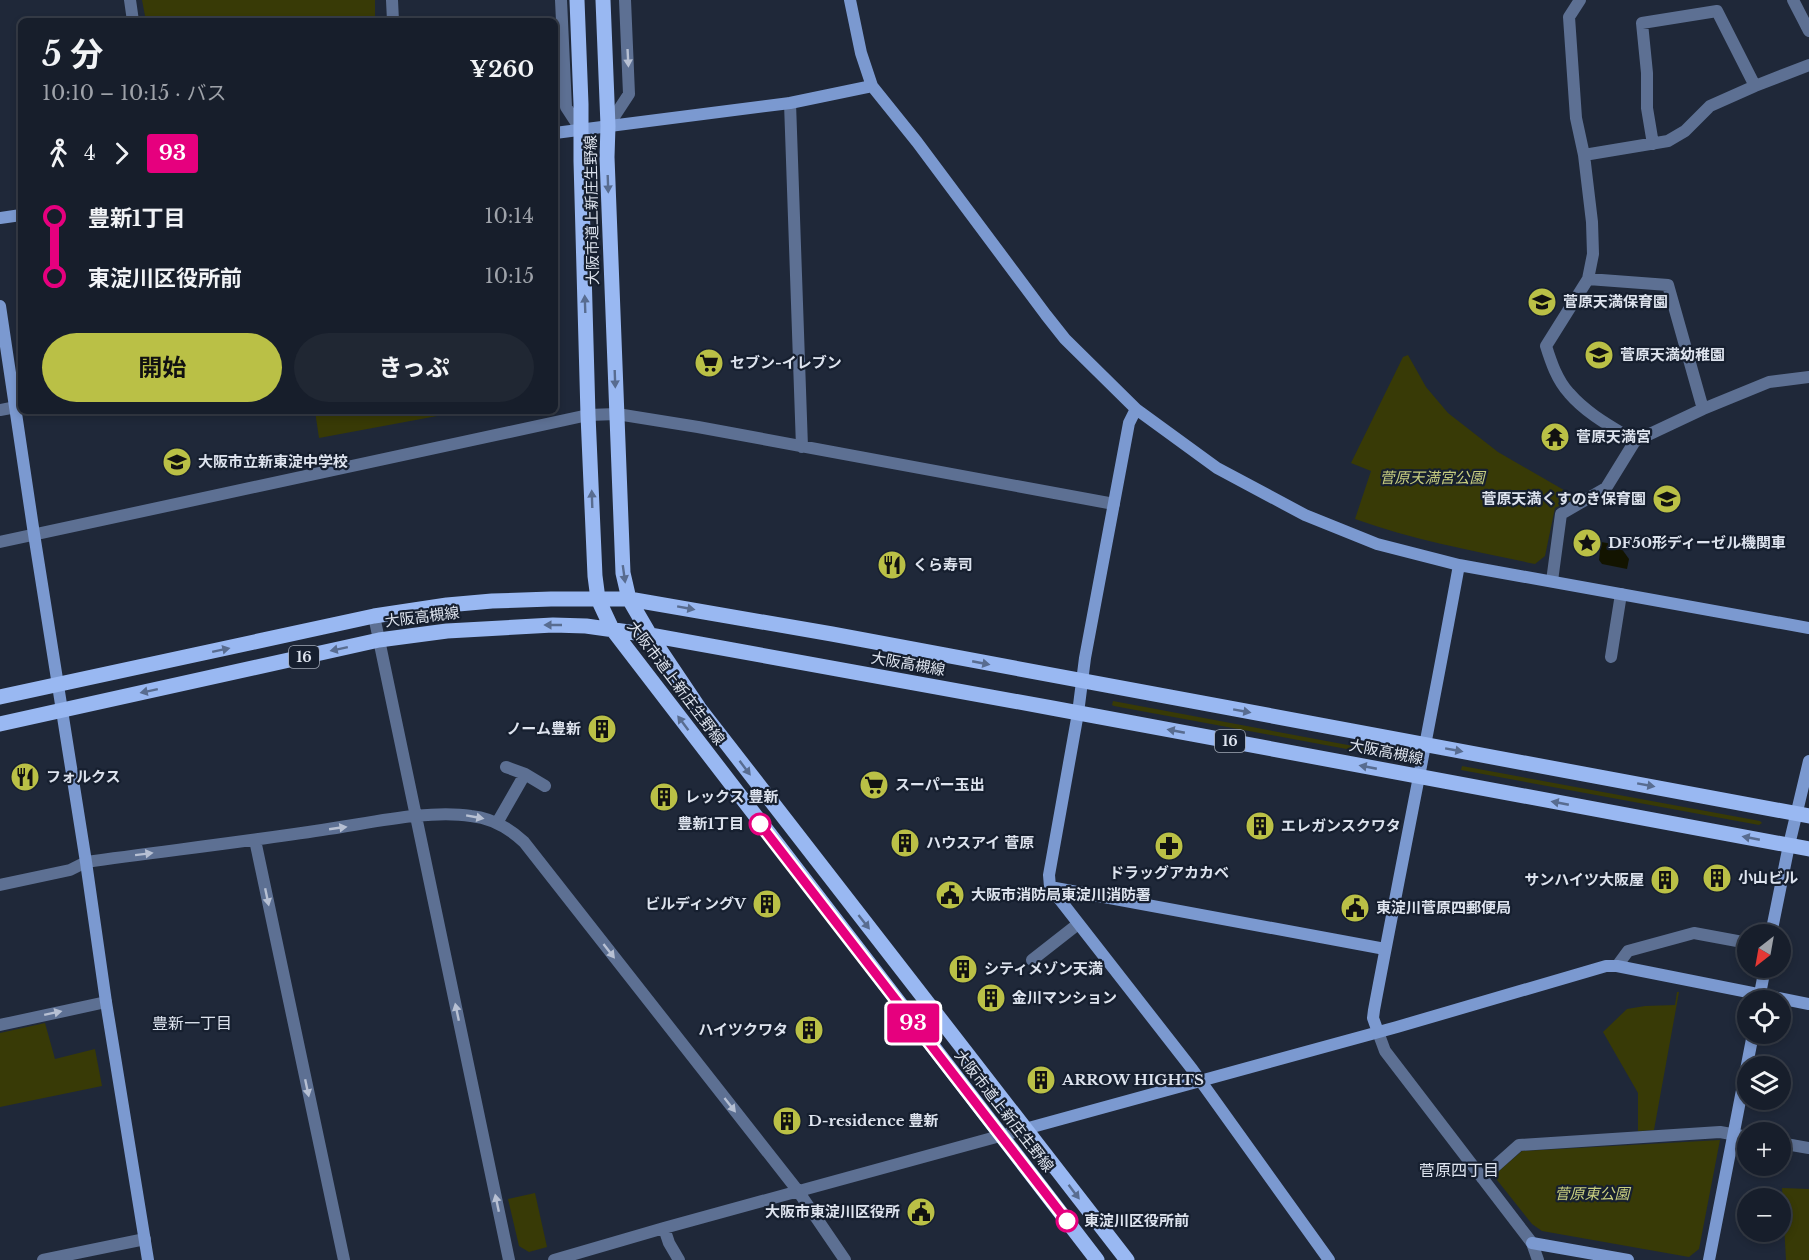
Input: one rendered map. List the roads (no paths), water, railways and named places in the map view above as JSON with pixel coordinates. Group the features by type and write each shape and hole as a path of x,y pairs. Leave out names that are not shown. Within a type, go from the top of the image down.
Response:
{"main road":[{"name":"大阪市道上新庄生野線","path":"577,0 588,415 598,599 612,629 1097,1260"},
{"name":"大阪市道上新庄生野線","path":"603,0 616,414 623,573 629,599 699,708 759,788 1126,1260"},
{"name":"大阪高槻線","path":"0,697 374,616 492,601 551,598 629,599 832,634 1803,815"},
{"name":"大阪高槻線","path":"0,724 379,640 507,626 553,625 612,629 1809,849"}],"street":[{"path":"130,0 133,18"},
{"path":"392,0 393,18"},
{"path":"561,0 566,107 582,130"},
{"path":"608,126 629,94 625,0"},
{"path":"850,0 861,53 872,86 917,142 1046,315 1065,339 1136,409 1217,468 1305,515 1377,544 1459,565 1809,628"},
{"path":"1580,0 1569,17 1576,118 1584,155 1593,231 1593,254 1588,279 1546,346 1556,374 1568,393 1593,415 1635,441"},
{"path":"1793,0 1809,31"},
{"path":"1653,144 1647,108 1647,73 1642,23 1717,11 1755,86"},
{"path":"1584,155 1668,141 1685,131 1710,106 1809,65"},
{"path":"558,133 790,103 872,86"},
{"path":"790,103 802,447"},
{"path":"0,218 18,215"},
{"path":"1588,279 1668,285 1703,410"},
{"path":"0,306 106,1002 148,1260"},
{"path":"1552,581 1562,514 1606,488 1635,441 1769,382 1809,377"},
{"path":"0,410 16,407"},
{"path":"1136,409 1129,423 1081,681 1078,713 1048,875 1050,887 1200,1081 1329,1260"},
{"path":"0,542 588,415 616,414 1114,504"},
{"path":"1459,565 1385,949 1374,1018 1385,1051 1532,1244 1538,1260"},
{"path":"1611,657 1621,594"},
{"path":"374,616 509,1260"},
{"path":"1773,924 1789,845 1803,815 1809,761"},
{"path":"506,767 525,774 545,786"},
{"path":"497,823 525,774"},
{"path":"0,885 70,870 86,862 417,816 472,816 497,823 524,842 798,1191 845,1260"},
{"path":"255,840 344,1260"},
{"path":"1050,887 1385,949"},
{"path":"1032,960 1078,924"},
{"path":"1617,966 1628,951 1694,933 1737,941"},
{"path":"554,1260 1378,1032 1595,968 1617,966 1737,992"},
{"path":"1791,1001 1809,1004"},
{"path":"0,1025 106,1002"},
{"path":"1709,1260 1751,1044"},
{"path":"1482,1178 1519,1145 1720,1132 1737,1135"},
{"path":"1791,1145 1809,1148"},
{"path":"664,1228 669,1243 679,1260"},
{"path":"43,1260 145,1239"},
{"path":"1532,1244 1628,1260"}],"place":[{"name":"菅原天満保育園","path":"1542,302"},
{"name":"菅原天満幼稚園","path":"1599,355"},
{"name":"セブン-イレブン","path":"709,363"},
{"name":"菅原天満宮","path":"1555,437"},
{"name":"大阪市立新東淀中学校","path":"177,462"},
{"name":"菅原天満くすのき保育園","path":"1667,499"},
{"name":"DF50形ディーゼル機関車","path":"1587,543"},
{"name":"くら寿司","path":"892,565"},
{"name":"ノーム豊新","path":"602,729"},
{"name":"フォルクス","path":"25,777"},
{"name":"スーパー玉出","path":"874,785"},
{"name":"レックス 豊新","path":"664,797"},
{"name":"豊新1丁目","path":"760,824"},
{"name":"エレガンスクワタ","path":"1260,826"},
{"name":"ハウスアイ 菅原","path":"905,843"},
{"name":"ドラッグアカカベ","path":"1169,846"},
{"name":"小山ビル","path":"1717,878"},
{"name":"サンハイツ大阪屋","path":"1665,880"},
{"name":"大阪市消防局東淀川消防署","path":"950,895"},
{"name":"ビルディングV","path":"767,904"},
{"name":"東淀川菅原四郵便局","path":"1355,908"},
{"name":"シティメゾン天満","path":"963,969"},
{"name":"金川マンション","path":"991,998"},
{"name":"ハイツクワタ","path":"809,1030"},
{"name":"ARROW HIGHTS","path":"1041,1080"},
{"name":"D-residence 豊新","path":"787,1121"},
{"name":"大阪市東淀川区役所","path":"921,1212"},
{"name":"東淀川区役所前","path":"1067,1221"}],"district":[{"name":"豊新一丁目","path":"192,1023"},
{"name":"菅原四丁目","path":"1459,1170"}],"park label":[{"name":"菅原天満宮公園","path":"1432,478"},
{"name":"菅原東公園","path":"1592,1194"}]}
